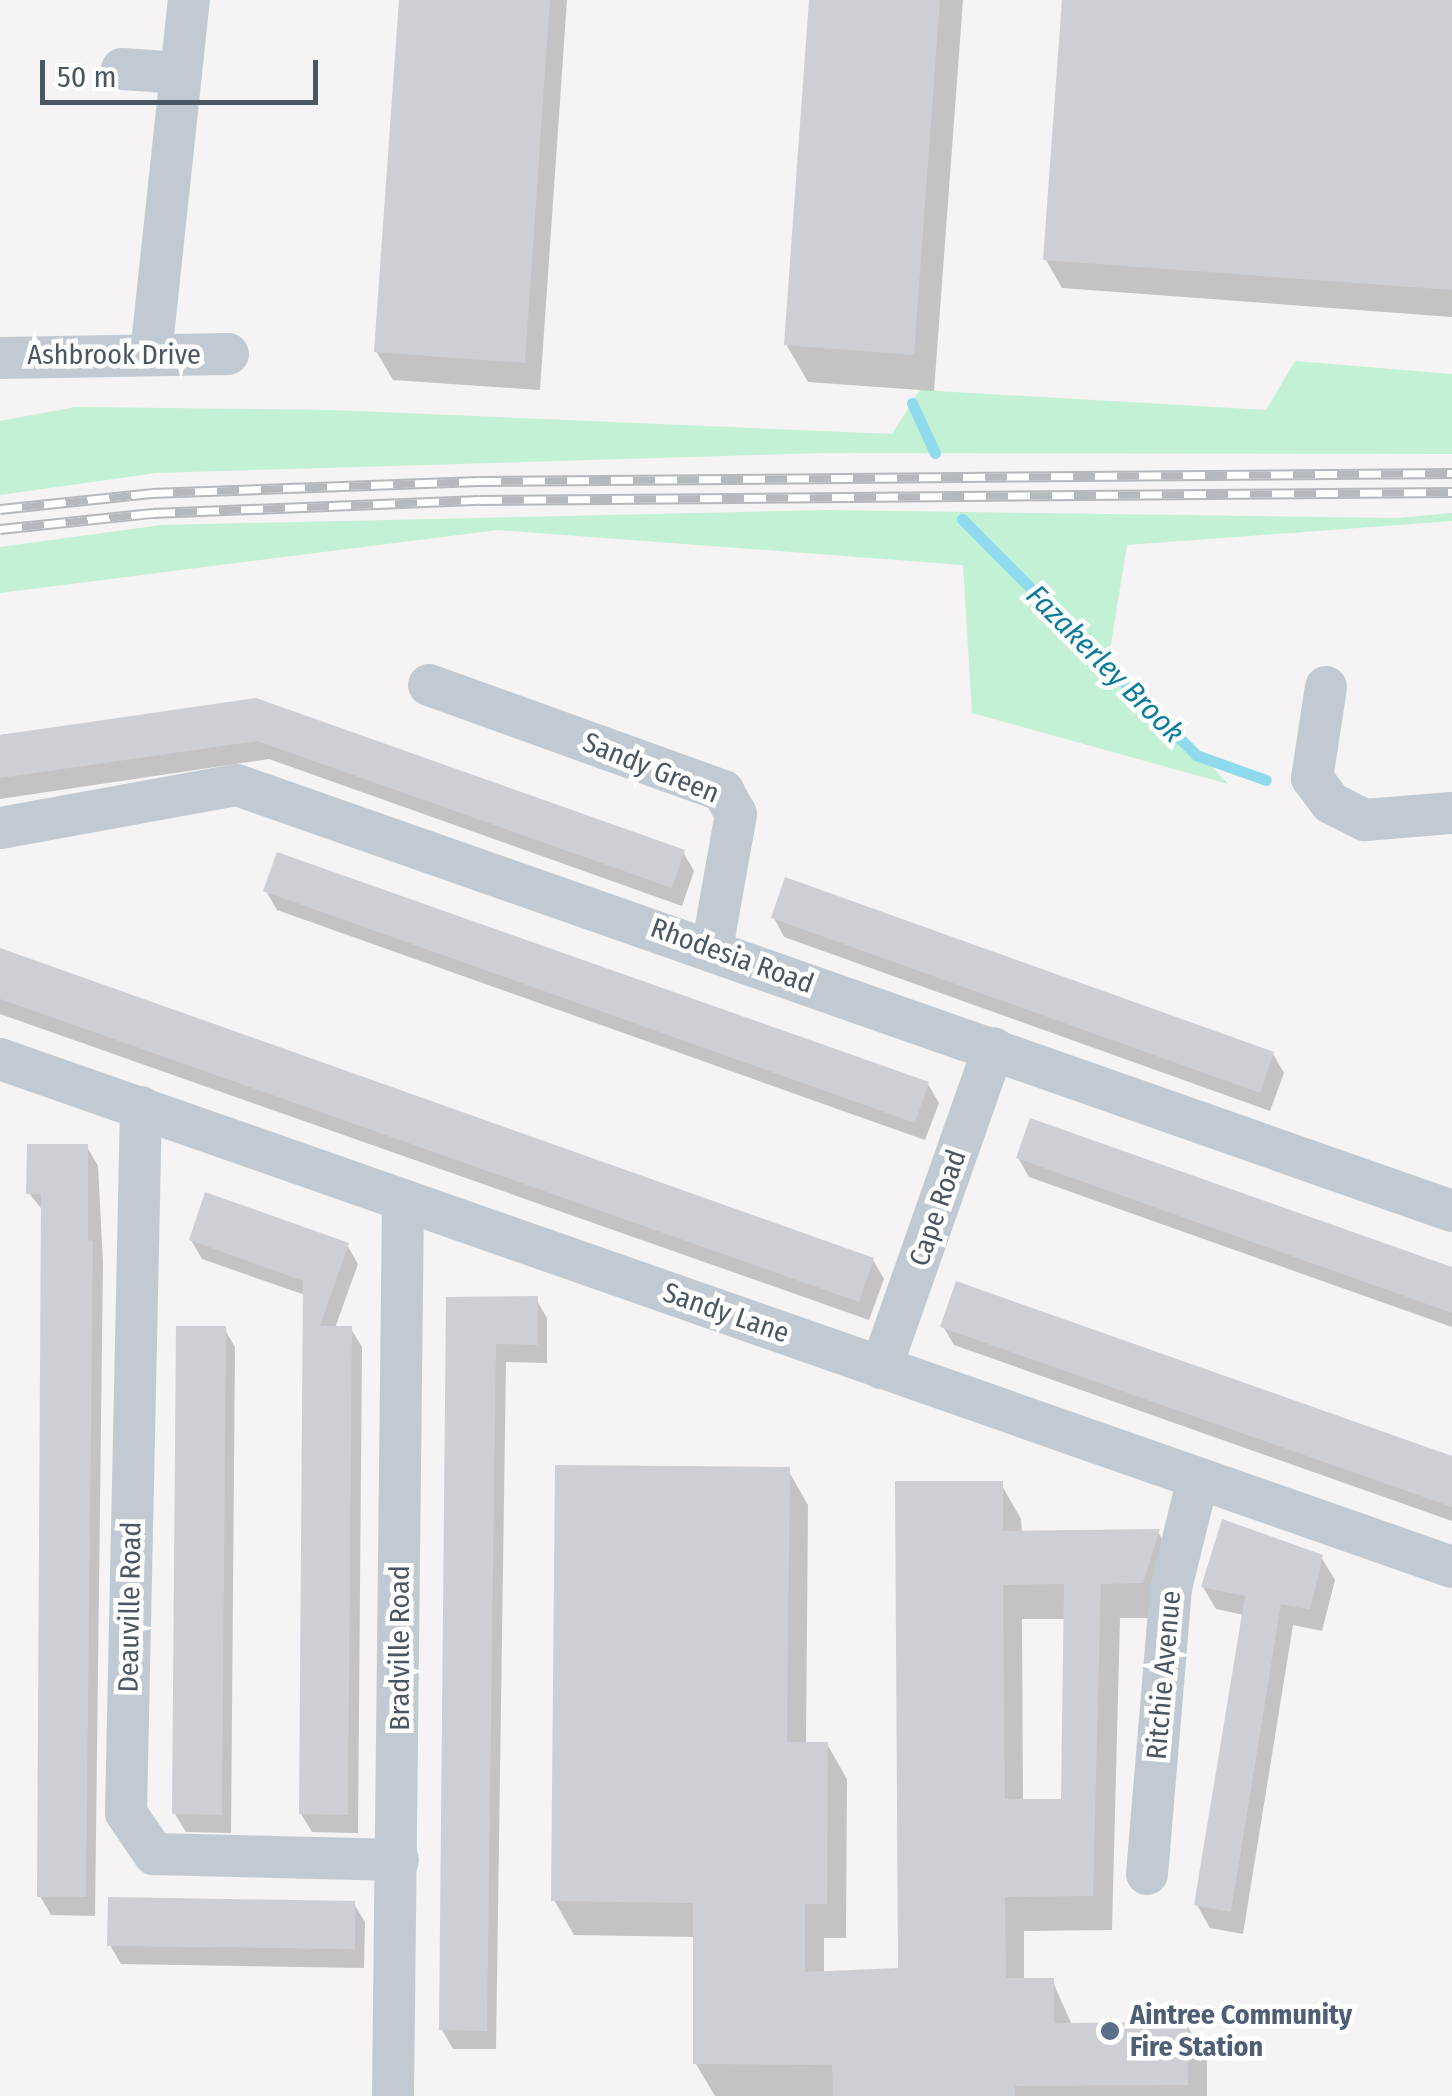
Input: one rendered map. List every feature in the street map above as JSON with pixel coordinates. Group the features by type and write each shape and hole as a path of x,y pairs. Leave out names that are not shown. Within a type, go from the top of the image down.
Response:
{"street":[{"path":"151,354 189,0"},
{"path":"122,68 182,73"},
{"name":"Ashbrook Drive","path":"0,358 228,354"},
{"name":"Sandy Green","path":"429,684 723,791 736,814 712,949"},
{"path":"1326,687 1312,778 1330,803 1366,820 1393,822 1452,812"},
{"name":"Rhodesia Road","path":"0,828 237,785 1452,1211"},
{"name":"Cape Road","path":"881,1368 994,1048"},
{"name":"Sandy Lane","path":"0,1058 1452,1568"},
{"name":"Deauville Road","path":"141,1107 126,1813 154,1854 398,1860"},
{"name":"Bradville Road","path":"393,2096 404,1200"},
{"name":"Ritchie Avenue","path":"1147,1874 1170,1588 1198,1479"}],"green space":[{"path":"1295,361 1452,374 1452,454 823,453 156,473 0,495 0,421 75,407 333,410 892,434 920,390 1266,410"},
{"path":"826,510 1396,518 1452,513 1452,521 1127,545 1109,656 1228,784 972,713 963,565 498,530 0,593 0,547 161,525"}],"building":[{"path":"399,0 550,0 525,363 374,352"},
{"path":"809,0 940,0 914,355 784,345"},
{"path":"1062,0 1452,0 1452,290 1043,260"},
{"path":"256,698 685,850 672,888 257,741 0,778 0,735"},
{"path":"277,852 929,1082 915,1123 263,891"},
{"path":"785,877 1274,1052 1260,1093 771,918"},
{"path":"0,948 874,1258 859,1302 0,999"},
{"path":"1030,1118 1452,1267 1452,1313 1016,1158"},
{"path":"27,1144 88,1144 88,1240 93,1241 86,1897 37,1897 41,1194 26,1194"},
{"path":"205,1192 349,1243 320,1326 352,1326 348,1815 299,1814 303,1281 189,1240"},
{"path":"956,1281 1452,1456 1452,1507 940,1327"},
{"path":"538,1296 538,1345 496,1344 487,2031 439,2030 446,1297"},
{"path":"176,1326 226,1326 222,1815 172,1814"},
{"path":"555,1465 790,1467 787,1742 828,1742 827,1904 805,1904 805,1972 898,1968 895,1481 1003,1481 1003,1531 1160,1529 1143,1583 1101,1584 1093,1896 1005,1897 1006,1978 1054,1978 1054,2023 1188,2022 1188,2085 1015,2086 1015,2096 833,2096 832,2065 693,2064 693,1903 551,1901","holes":["1064,1584 1061,1799 1005,1799 1003,1585"]},
{"path":"1222,1519 1323,1555 1310,1610 1281,1604 1231,1912 1194,1905 1245,1596 1201,1587"},
{"path":"108,1897 355,1901 355,1949 107,1946"}],"waterway":[{"name":"Fazakerley Brook","path":"912,403 935,453"},
{"name":"Fazakerley Brook","path":"962,519 1196,755 1266,780"}],"railway":[{"path":"0,509 151,493 479,481 1452,473"},
{"path":"0,529 153,513 480,500 1452,492"}],"place":[{"name":"Aintree Community Fire Station","path":"1110,2031"}]}
